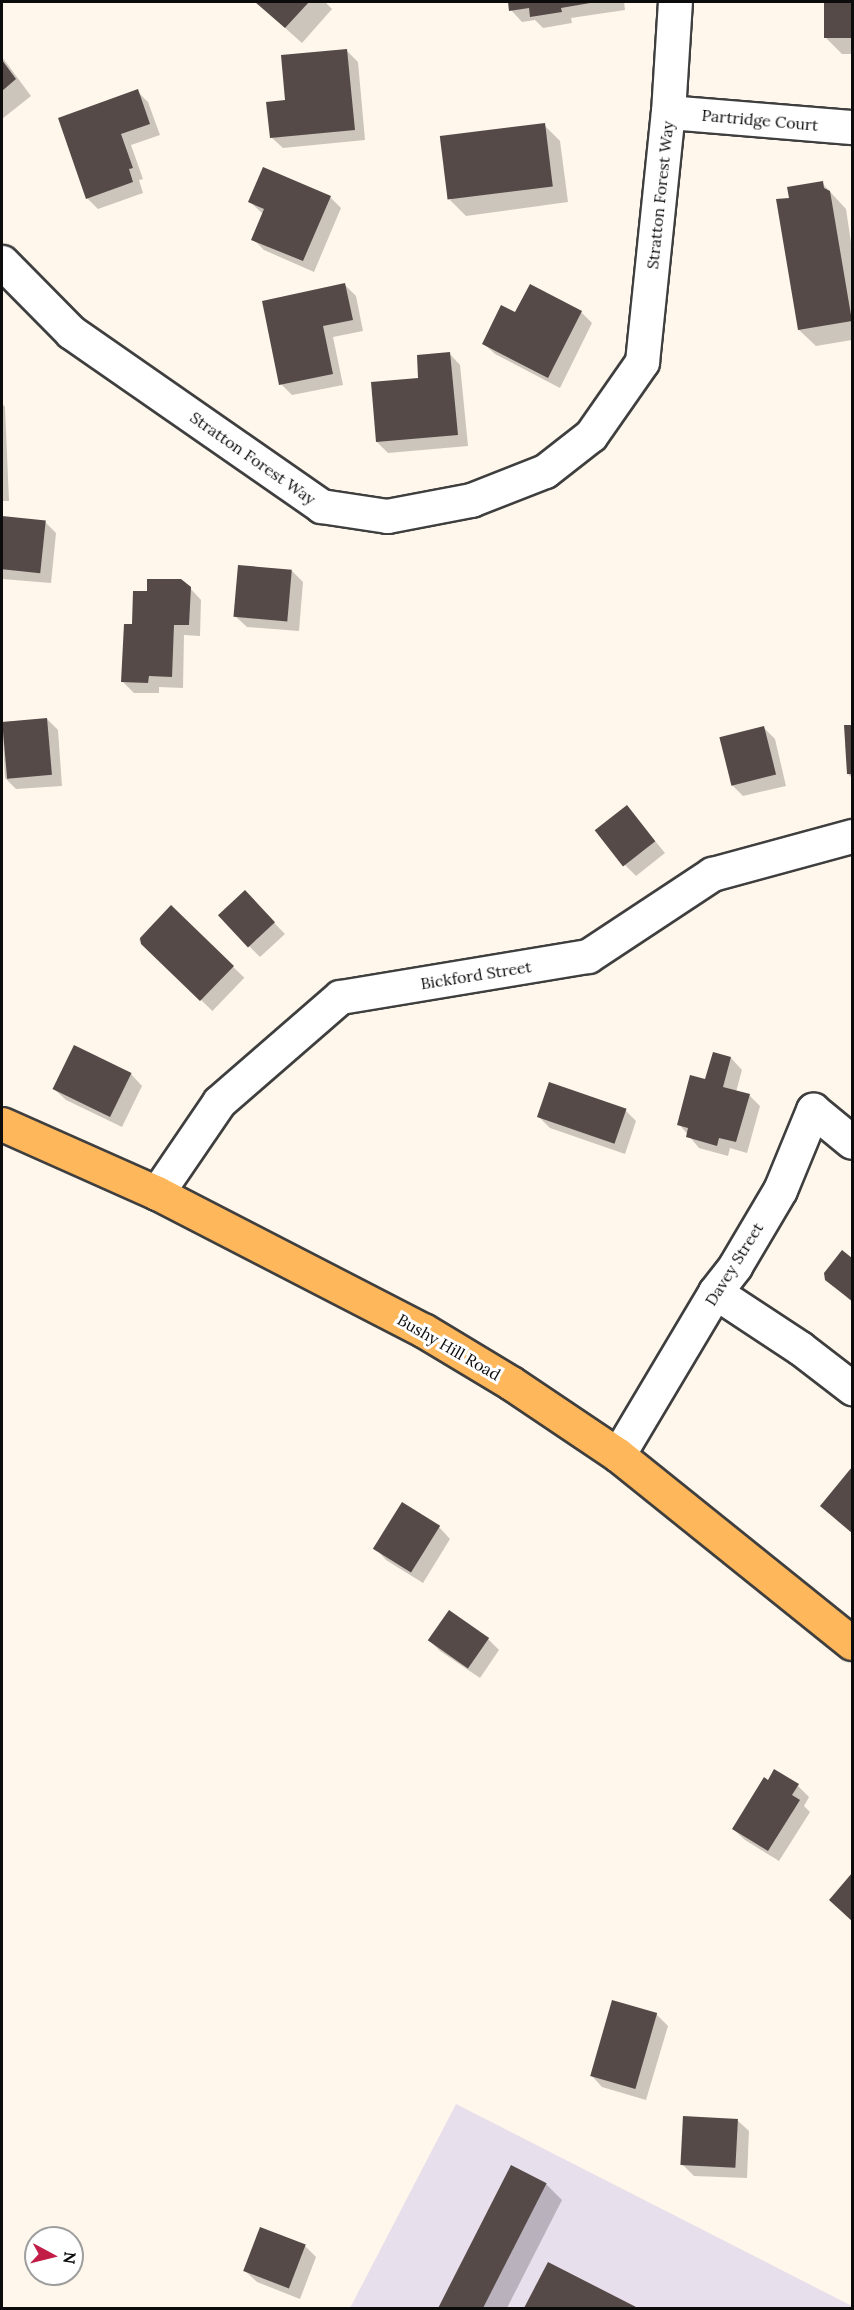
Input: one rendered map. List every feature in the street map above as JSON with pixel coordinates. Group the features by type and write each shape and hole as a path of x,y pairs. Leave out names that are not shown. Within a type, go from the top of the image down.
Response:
{"main road":[{"name":"Bushy Hill Road","path":"2,1124 157,1193 423,1330 511,1383 618,1455 852,1643"}],"street":[{"name":"Stratton Forest Way","path":"2,261 71,332 321,506 387,516 471,500 545,471 591,435 642,362 668,112 675,2"},
{"name":"Partridge Court","path":"668,112 852,128"},
{"name":"Bickford Street","path":"157,1193 219,1102 340,997 588,956 712,874 852,836"},
{"name":"Davey Street","path":"618,1455 715,1292 735,1266 780,1190 813,1110 852,1142"},
{"path":"715,1292 852,1388"}],"shaded area":[{"path":"456,2104 852,2306 852,2308 350,2308"}],"building":[{"path":"255,2 309,2 285,28"},
{"path":"508,2 590,3 561,8 562,12 530,17 529,8 509,11"},
{"path":"824,2 852,2 852,38 824,38"},
{"path":"347,49 355,130 270,138 266,102 285,100 281,55"},
{"path":"2,60 16,79 2,91"},
{"path":"138,89 150,124 121,134 133,168 129,169 133,182 86,199 58,118"},
{"path":"545,123 553,187 448,199 440,136"},
{"path":"263,167 331,196 303,261 251,240 264,209 248,202"},
{"path":"823,181 824,188 830,191 852,321 798,330 776,199 789,198 787,187"},
{"path":"345,283 353,320 323,326 333,374 279,385 262,301"},
{"path":"530,284 582,311 548,378 482,344 501,305 515,312"},
{"path":"450,352 458,435 376,442 371,382 418,378 417,355"},
{"path":"2,516 46,521 40,573 2,569"},
{"path":"238,565 292,570 287,622 233,617"},
{"path":"147,579 181,579 191,587 189,625 174,625 172,677 149,676 148,683 121,682 124,624 132,624 133,591 147,591"},
{"path":"47,718 52,775 7,779 2,722"},
{"path":"844,725 852,725 852,774 847,774"},
{"path":"764,726 776,775 731,786 719,737"},
{"path":"627,805 655,841 623,866 595,830"},
{"path":"245,890 275,922 248,947 218,915"},
{"path":"171,905 234,966 200,1001 141,944 140,938"},
{"path":"74,1045 132,1073 110,1117 53,1089"},
{"path":"713,1052 731,1057 723,1087 750,1094 736,1142 719,1138 717,1146 686,1137 688,1128 677,1125 690,1075 705,1079"},
{"path":"549,1082 627,1109 614,1144 537,1117"},
{"path":"842,1250 852,1258 852,1301 825,1280 824,1273"},
{"path":"852,1467 852,1533 820,1506"},
{"path":"402,1502 440,1526 411,1572 373,1549"},
{"path":"449,1610 489,1638 468,1668 428,1640"},
{"path":"774,1769 799,1784 792,1795 800,1800 768,1851 732,1829 764,1777 768,1780"},
{"path":"852,1873 852,1921 829,1900"},
{"path":"612,2000 657,2013 635,2089 590,2076"},
{"path":"683,2116 738,2119 735,2168 680,2165"},
{"path":"511,2165 547,2183 483,2308 438,2308"},
{"path":"260,2227 306,2245 289,2288 243,2271"},
{"path":"548,2262 638,2308 524,2308"}]}
